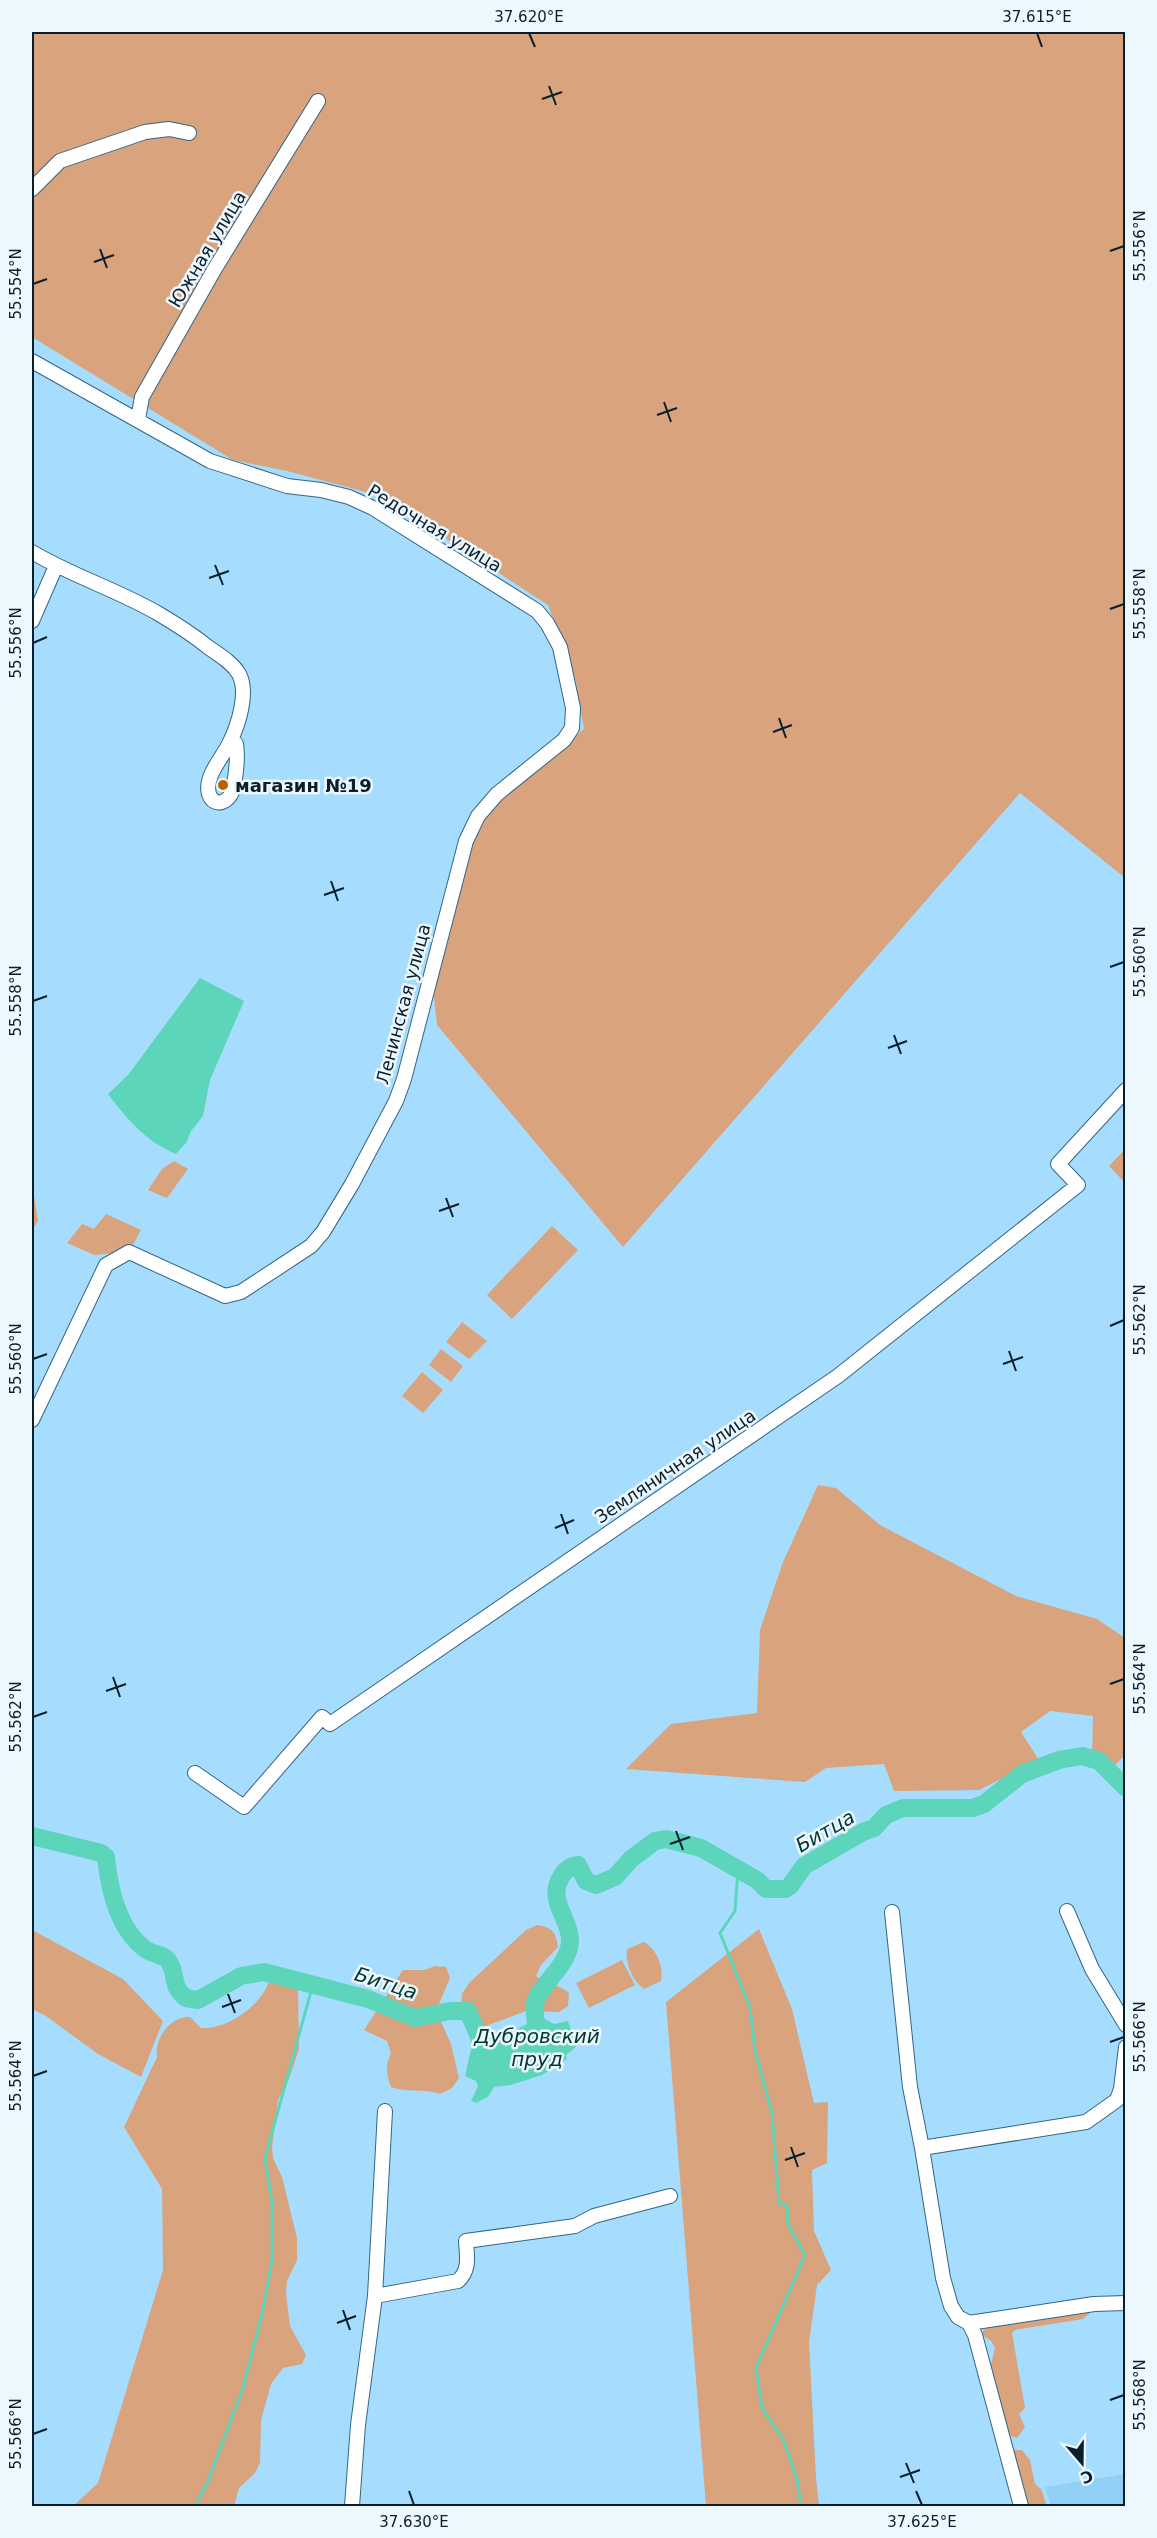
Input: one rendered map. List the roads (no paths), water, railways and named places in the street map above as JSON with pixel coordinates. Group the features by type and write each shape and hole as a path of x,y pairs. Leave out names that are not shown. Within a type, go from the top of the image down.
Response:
{"street":[{"name":"Южная улица","path":"138,419 142,397 214,270 318,101"},
{"path":"32,189 60,161 145,132 169,129 189,133"},
{"name":"Редочная улица","path":"32,361 210,461 287,486 321,490 349,497 374,508 537,611 547,623 560,647 573,708 572,728 564,740 546,756"},
{"path":"32,552 56,566 158,613 228,662 238,673 244,686 240,710 230,742"},
{"path":"32,621 56,566"},
{"name":"Ленинская улица","path":"32,1420 106,1265 129,1252 225,1296 241,1292 311,1246 323,1232 352,1184 396,1101 404,1079 466,841 478,816 497,794 546,756"},
{"name":"Земляничная улица","path":"195,1773 244,1807 322,1717 330,1724 838,1376 1078,1185 1058,1164 1125,1090"},
{"path":"1067,1911 1092,1969 1125,2025"},
{"path":"892,1912 910,2087 943,2278 951,2306 958,2317 969,2323 975,2335 1021,2506"},
{"path":"922,2148 1086,2122 1117,2100 1121,2089 1125,2047"},
{"path":"352,2506 358,2426 375,2296 385,2111"},
{"path":"375,2296 458,2281 465,2274 467,2267 466,2241 575,2226 594,2216 670,2196"},
{"path":"969,2323 1094,2304 1125,2303"}],"water":[{"path":"200,978 244,1001 210,1080 203,1116 176,1154 146,1136 130,1121 108,1094 128,1075"},
{"name":"Дубровский пруд","path":"541,2017 554,2024 568,2021 576,2047 566,2055 567,2059 542,2075 511,2085 494,2087 488,2097 476,2103 471,2101 478,2086 476,2081 465,2076 471,2049 488,2035 513,2031"}],"waterway":[{"name":"Битца","path":"530,2039 537,2035 535,2003 566,1957 569,1948 569,1931 556,1893 561,1877 573,1866 578,1865 586,1881 596,1885 615,1877 631,1859 655,1841 666,1839 701,1848 757,1880 766,1889 785,1889 790,1886 804,1866 874,1828 886,1815 903,1808 973,1808 984,1804 1022,1774 1059,1760 1082,1756 1099,1761 1126,1788"},
{"name":"Битца","path":"32,1836 101,1853 106,1857 116,1907 128,1931 145,1949 167,1959 172,1967 176,1985 186,1998 198,2000 241,1976 264,1972 368,1999 415,2018 450,2011 468,2011 488,2058 493,2058"},
{"path":"738,1869 735,1911 720,1933 750,2007 755,2051 772,2113 779,2203 787,2206 788,2224 805,2255 756,2368 762,2408 784,2441 797,2479 801,2506"},
{"path":"195,2506 208,2481 242,2391 262,2314 272,2261 272,2202 265,2158 313,1984"}],"place":[{"name":"магазин №19","path":"223,785"}]}
